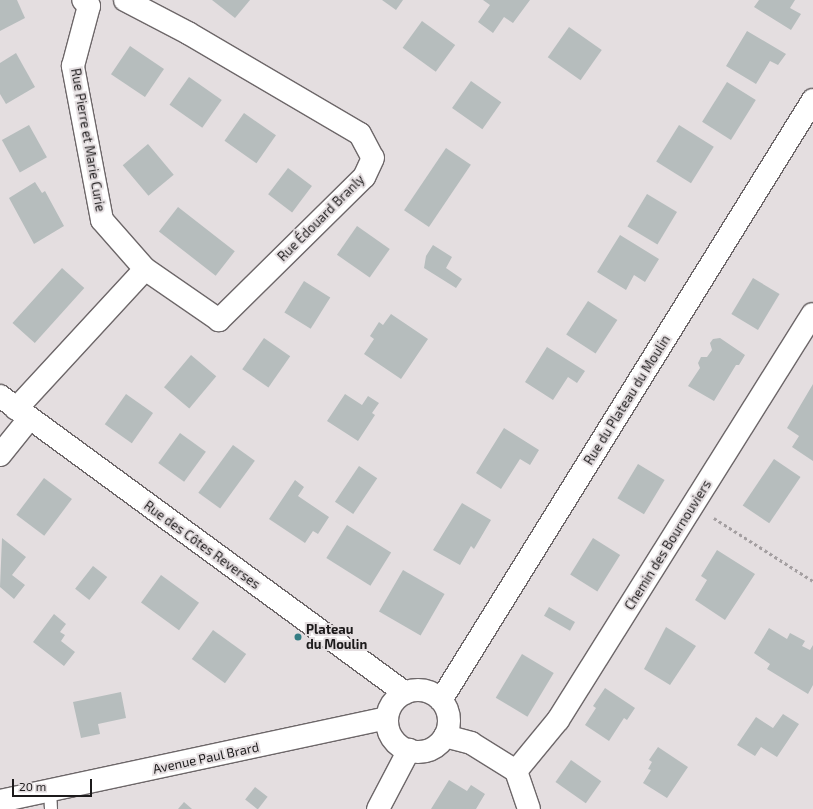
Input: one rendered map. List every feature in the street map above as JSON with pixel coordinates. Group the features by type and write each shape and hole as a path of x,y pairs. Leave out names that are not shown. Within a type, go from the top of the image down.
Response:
{"street":[{"path":"86,3 120,0"},
{"name":"Rue Édouard Branly","path":"125,0 188,33 360,134 373,158 364,177 218,320 145,269"},
{"name":"Rue Pierre et Marie Curie","path":"86,3 73,66 102,220 145,269"},
{"name":"Rue du Plateau du Moulin","path":"442,700 813,100"},
{"path":"0,455 15,408 145,269"},
{"name":"Chemin des Bournouviers","path":"516,771 558,720 813,314"},
{"name":"Rue des Côtes Reverses","path":"15,408 404,693"},
{"path":"424,690 442,700 449,717 445,736 430,749 409,750 393,738 387,718 396,700 404,693 424,690"},
{"name":"Avenue Paul Brard","path":"0,801 50,800 387,718"},
{"path":"445,736 471,743 516,771 529,809"},
{"path":"378,809 409,750"}],"path":[{"path":"693,504 813,581"}],"building":[{"path":"0,0 17,0 25,18 0,31"},
{"path":"212,0 250,0 235,18"},
{"path":"382,0 403,0 396,10"},
{"path":"483,0 530,0 513,23 504,17 493,33 478,22 490,5"},
{"path":"759,0 795,0 790,8 801,14 791,30 754,7"},
{"path":"422,21 455,45 436,72 403,48"},
{"path":"569,27 602,50 581,80 548,57"},
{"path":"747,31 786,54 778,65 770,61 756,84 726,66"},
{"path":"130,46 164,69 145,97 111,74"},
{"path":"16,53 35,87 6,104 0,94 0,63"},
{"path":"189,77 222,100 202,128 169,105"},
{"path":"471,81 501,102 482,129 452,108"},
{"path":"727,82 756,100 731,140 702,122"},
{"path":"244,113 276,135 256,163 224,141"},
{"path":"29,125 47,157 20,172 2,140"},
{"path":"679,125 714,147 691,183 656,161"},
{"path":"148,144 174,175 148,196 123,165"},
{"path":"446,148 471,165 429,227 404,210"},
{"path":"288,168 312,186 292,212 268,194"},
{"path":"35,182 42,193 45,191 64,226 34,244 9,198"},
{"path":"647,194 677,212 657,245 627,227"},
{"path":"178,207 235,251 216,276 159,231"},
{"path":"357,226 390,249 370,278 337,255"},
{"path":"620,235 659,259 645,282 634,275 626,290 597,272"},
{"path":"433,245 452,257 446,268 462,279 456,288 424,268 426,256"},
{"path":"62,268 84,288 35,343 12,323"},
{"path":"753,278 780,294 758,330 731,314"},
{"path":"304,281 330,297 311,329 284,312"},
{"path":"588,301 617,320 596,354 566,335"},
{"path":"391,314 428,339 401,379 364,354 374,339 370,336 379,322 383,325"},
{"path":"264,338 290,356 268,387 242,369"},
{"path":"720,338 745,355 739,365 736,365 714,401 688,386 700,368 698,363 701,357 707,357 712,350 710,343 713,339"},
{"path":"547,347 585,371 577,383 568,377 553,400 525,382"},
{"path":"191,355 216,376 189,408 164,387"},
{"path":"813,384 813,461 792,447 799,436 787,428"},
{"path":"126,394 153,413 132,443 105,424"},
{"path":"345,394 362,405 368,396 379,403 372,413 375,415 358,441 327,421"},
{"path":"504,428 539,450 530,465 520,459 501,489 476,473"},
{"path":"180,433 206,452 184,482 158,463"},
{"path":"233,445 255,461 220,509 198,493"},
{"path":"774,459 801,477 769,523 743,505"},
{"path":"638,464 665,480 644,514 617,498"},
{"path":"359,466 377,478 353,514 335,502"},
{"path":"44,478 72,499 44,536 16,515"},
{"path":"295,480 304,487 298,496 329,517 318,534 313,531 305,543 269,519"},
{"path":"462,503 491,520 474,549 471,546 460,565 433,550"},
{"path":"347,525 391,553 370,586 326,558"},
{"path":"2,538 26,557 12,575 25,585 14,599 0,587"},
{"path":"593,538 620,555 597,591 570,574"},
{"path":"717,550 755,574 725,620 695,600 707,580 701,576"},
{"path":"93,566 107,577 89,600 75,589"},
{"path":"403,570 445,594 421,636 379,612"},
{"path":"161,575 199,603 179,630 141,603"},
{"path":"549,607 575,622 570,631 544,616"},
{"path":"54,614 66,624 60,632 65,635 61,641 75,652 64,666 33,642"},
{"path":"666,627 696,646 670,685 644,669"},
{"path":"769,628 787,639 790,633 805,641 802,646 810,650 813,645 813,685 808,694 767,669 770,664 754,653"},
{"path":"213,630 246,654 225,683 192,659"},
{"path":"522,654 554,673 527,717 496,698"},
{"path":"605,688 635,708 627,720 624,718 609,741 585,725 596,708 593,706"},
{"path":"121,692 126,718 98,724 100,734 81,738 73,702"},
{"path":"783,714 799,724 777,757 761,747 755,756 737,745 756,717 773,728"},
{"path":"658,747 688,767 667,798 643,783 651,770 648,769 652,762 649,760"},
{"path":"571,760 601,781 586,803 556,782"},
{"path":"449,780 467,791 471,785 485,794 476,809 431,809"},
{"path":"255,787 268,797 258,809 245,800"},
{"path":"184,802 192,809 178,809"}],"place":[{"name":"Plateau du Moulin","path":"298,637"}]}
